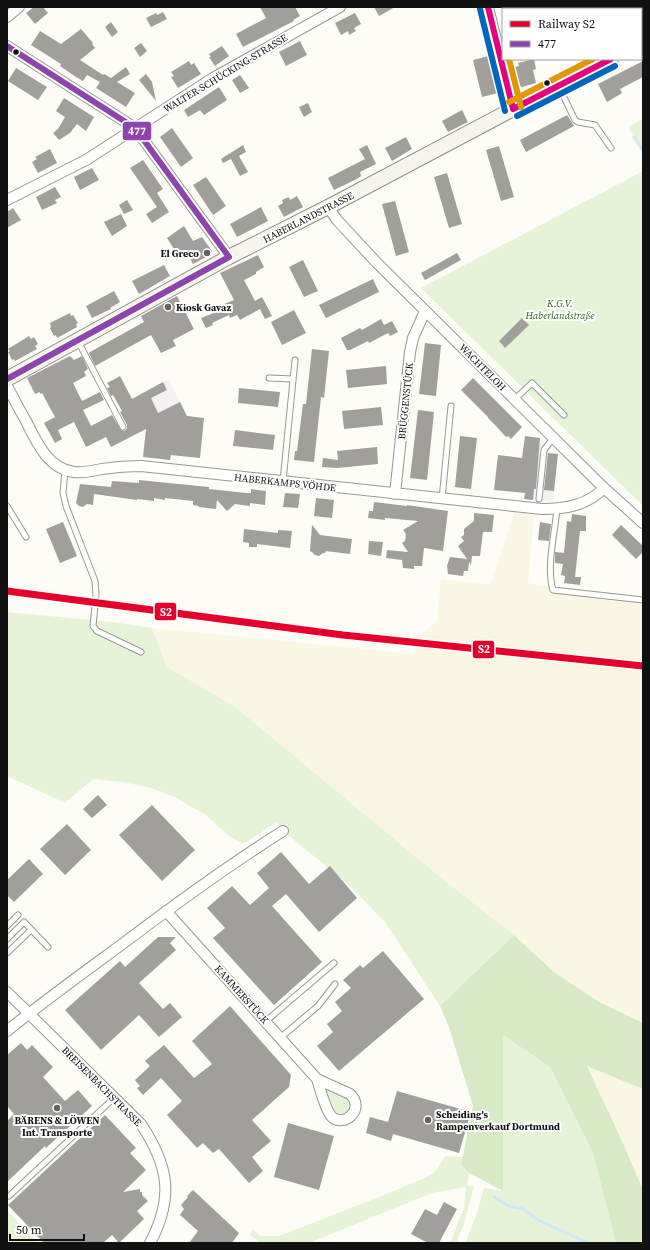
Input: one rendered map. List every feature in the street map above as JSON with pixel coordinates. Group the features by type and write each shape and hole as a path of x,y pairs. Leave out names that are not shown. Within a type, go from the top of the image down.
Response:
{"street":[{"path":"7,17 20,7"},
{"name":"WALTER-SCHÜCKING-STRASSE","path":"7,200 86,160 213,78 340,7"},
{"path":"488,7 513,109"},
{"path":"7,46 135,128 230,257"},
{"name":"HABERLANDSTRASSE","path":"7,378 230,257 609,60"},
{"name":"WACHTELOH","path":"328,207 337,220 377,263 515,398 604,488 643,523"},
{"name":"BRÜGGENSTÜCK","path":"395,494 410,352 425,311"},
{"path":"7,386 37,443 53,463 65,470"},
{"name":"HABERKAMPS VÖHDE","path":"65,470 83,472 128,466 142,466 526,508 557,509 573,506 591,499 604,488"},
{"path":"7,1031 166,910 283,831"},
{"name":"KAMMERSTÜCK","path":"166,910 317,1079"},
{"name":"BREISENBACHSTRASSE","path":"7,992 141,1124 153,1144 162,1164 166,1190 157,1230 150,1243"}],"lane":[{"path":"558,86 575,120 578,122 595,125 611,148"},
{"path":"77,340 123,427"},
{"path":"283,481 294,360"},
{"path":"269,378 293,380"},
{"path":"515,398 532,383 564,415"},
{"path":"442,499 451,406"},
{"path":"539,499 544,450 554,437"},
{"path":"65,470 63,492 66,506 95,581 96,595 93,626 97,630 140,652"},
{"path":"7,506 26,537"},
{"path":"557,509 550,569 550,582 552,590 643,600"},
{"path":"7,926 18,915"},
{"path":"7,939 24,922 48,948"},
{"path":"7,953 32,930"},
{"path":"266,1021 334,963"},
{"path":"280,1038 318,1006 335,984"},
{"path":"9,1196 114,1098"}],"shaded area":[{"path":"168,379 184,410 155,425 140,394"},
{"path":"532,437 540,438 550,453 558,454 553,502 524,499"},
{"path":"514,513 534,515 528,583 643,601 643,1023 601,1003 555,973 514,935 440,877 234,706 167,667 152,628 415,654 417,638 437,621 441,579 490,585"},
{"path":"587,1065 643,1089 643,1190 622,1141"}],"green space":[{"path":"643,119 643,151 628,127"},
{"name":"K.G.V. Haberlandstraße","path":"643,171 643,506 421,288"},
{"path":"7,612 112,622 152,628 167,667 234,706 440,877 514,935 440,1006 385,922 347,883 283,831 277,822 243,844 229,836 206,815 174,797 151,788 123,782 93,779 65,803 7,776"},
{"path":"514,935 555,973 601,1003 643,1023 643,1089 587,1066 643,1190 643,1243 616,1243 593,1153 550,1067 503,1035 503,1191 469,1173 461,1165 473,1106 449,1027 440,1006"},
{"path":"503,1035 550,1067 593,1153 616,1243 465,1243 476,1216 484,1188 503,1191"},
{"path":"325,1088 347,1099 350,1105 347,1112 339,1114 333,1110"},
{"path":"445,1156 463,1157 461,1165 469,1173 467,1186 474,1186 464,1224 456,1243 450,1243 464,1208 466,1187 432,1193 309,1243 260,1243 250,1235 253,1230 261,1236 279,1236 387,1194 431,1175 438,1168"},
{"path":"7,1210 38,1243 7,1243"}],"building":[{"path":"34,7 43,7 48,13 35,24 26,13"},
{"path":"260,7 295,7 300,16 293,20 294,21 243,47 236,34 266,18"},
{"path":"374,7 395,7 379,16"},
{"path":"163,12 167,19 151,27 146,18 156,13 157,15"},
{"path":"355,13 361,24 354,28 356,31 349,35 348,31 341,35 335,23"},
{"path":"111,22 118,32 112,37 105,27"},
{"path":"81,29 93,43 92,44 95,48 80,60 103,75 104,74 111,78 126,67 130,74 117,82 135,93 126,107 96,88 100,82 87,75 83,81 60,66 61,64 31,45 40,31 61,44"},
{"path":"300,41 307,55 286,66 279,52"},
{"path":"141,43 147,51 140,57 134,48"},
{"path":"222,46 229,56 215,66 209,57 211,57 209,54"},
{"path":"488,56 498,93 482,97 473,60"},
{"path":"534,60 536,69 533,70 536,83 522,87 519,86 515,67 519,66 518,63"},
{"path":"189,61 191,65 194,63 201,74 178,88 171,77 174,76 171,72"},
{"path":"643,61 643,77 620,89 622,93 607,102 598,84"},
{"path":"16,68 47,87 38,100 8,81"},
{"path":"146,74 152,82 156,101 139,80"},
{"path":"240,75 249,88 240,93 232,80"},
{"path":"219,87 227,100 204,115 200,110 188,117 184,110"},
{"path":"64,98 94,117 86,131 77,124 70,133 59,140 53,133 58,129 65,117 56,111"},
{"path":"308,103 312,112 304,117 299,107"},
{"path":"462,110 468,122 448,132 442,121"},
{"path":"567,115 574,126 526,152 520,140"},
{"path":"172,128 193,158 181,167 160,137"},
{"path":"406,137 412,149 392,161 385,148"},
{"path":"243,145 246,152 239,156 248,172 240,176 231,159 223,163 221,159"},
{"path":"367,145 376,164 360,172 361,176 357,179 334,190 328,178 365,159 359,149"},
{"path":"499,146 514,197 501,201 486,150"},
{"path":"50,149 57,163 38,173 32,162 37,159 35,157"},
{"path":"143,160 163,189 157,193 169,212 152,223 146,214 157,207 130,168"},
{"path":"92,168 99,180 80,190 74,177"},
{"path":"447,173 462,224 449,228 434,177"},
{"path":"206,177 226,206 213,215 193,185"},
{"path":"55,187 61,197 55,200 57,203 42,210 36,197"},
{"path":"297,196 303,207 284,217 278,206 283,203 282,200 289,197 290,200"},
{"path":"127,200 133,210 124,214 119,205"},
{"path":"395,201 409,252 396,256 382,204"},
{"path":"261,207 268,221 237,237 230,224"},
{"path":"13,208 21,220 7,228 7,212"},
{"path":"121,214 127,226 112,236 104,222"},
{"path":"184,226 193,241 202,237 212,251 210,255 193,264 187,252 179,257 167,238"},
{"path":"457,253 461,260 425,280 421,273"},
{"path":"258,255 264,267 256,272 256,274 244,280 255,301 262,297 272,316 265,319 260,309 240,320 237,315 230,318 229,315 212,323 213,325 206,328 201,318 226,308 224,304 234,300 220,273"},
{"path":"303,260 318,291 304,297 289,267"},
{"path":"164,265 170,276 139,294 132,281"},
{"path":"373,279 379,292 326,318 319,305"},
{"path":"114,291 120,302 110,308 111,309 92,318 86,306"},
{"path":"177,296 194,329 173,340 176,346 161,353 151,335 95,366 89,353 90,352 144,322 141,316"},
{"path":"294,310 306,333 282,345 271,322"},
{"path":"70,313 78,323 76,324 77,327 57,338 56,335 54,336 50,328 50,323"},
{"path":"522,318 529,325 505,348 499,341"},
{"path":"381,319 384,325 392,321 398,332 390,336 388,333 369,343 368,341 347,350 341,338 360,328 362,330"},
{"path":"29,336 31,339 34,337 38,344 35,346 37,349 15,361 14,359 12,360 8,349"},
{"path":"425,343 441,345 436,396 419,394"},
{"path":"312,349 329,351 324,398 321,397 314,462 294,460 295,451 297,451 303,404 306,404"},
{"path":"70,356 74,360 82,356 88,369 84,372 86,376 73,383 82,401 100,392 104,400 83,410 91,426 112,415 121,430 124,431 127,429 127,425 120,412 122,411 113,395 111,396 107,388 110,387 107,383 120,376 132,399 163,382 167,390 151,398 158,413 180,402 187,416 204,418 200,458 171,455 170,460 143,457 146,429 111,447 106,437 86,447 74,422 58,430 62,439 55,443 44,423 55,417 42,393 40,394 40,392 35,394 27,378"},
{"path":"386,366 387,384 348,388 346,370"},
{"path":"473,378 522,427 511,439 508,436 506,437 461,390"},
{"path":"239,388 280,392 278,407 238,403"},
{"path":"381,407 383,425 344,429 342,411"},
{"path":"418,410 434,412 427,480 410,478"},
{"path":"235,430 275,435 273,450 233,446"},
{"path":"460,436 477,438 471,489 455,487"},
{"path":"525,436 540,438 536,489 534,489 533,500 524,499 525,493 494,490 498,455 522,458"},
{"path":"377,447 378,464 337,468 322,467 323,458 338,460 337,451"},
{"path":"548,453 558,454 554,491 544,490"},
{"path":"139,480 209,487 209,489 246,493 251,493 251,489 266,491 265,505 250,503 250,506 235,504 227,511 217,500 216,509 198,507 199,506 193,505 193,501 165,498 165,500 154,498 154,501 137,500 94,494 93,505 87,504 83,507 76,503 80,484 111,487 112,481 139,483"},
{"path":"285,493 300,494 298,508 283,507"},
{"path":"316,498 334,500 332,518 314,516"},
{"path":"374,502 448,511 443,551 424,548 422,566 414,566 414,569 403,568 402,560 386,558 387,550 408,552 402,543 405,541 406,534 403,530 418,521 368,518 369,511 373,511"},
{"path":"474,513 494,515 492,532 483,532 480,556 472,556 471,565 469,562 468,571 464,571 463,576 448,574 447,566 450,557 467,559 458,546 464,541 461,537 464,535 464,529 474,521"},
{"path":"572,514 586,516 586,531 580,531 575,577 581,577 580,585 564,583 565,576 561,575 563,564 555,563 555,552 564,553 567,521 571,522"},
{"path":"63,522 77,556 60,563 46,529"},
{"path":"540,522 551,524 549,541 538,540"},
{"path":"312,525 320,535 352,539 350,554 326,551 319,556 315,555 310,551"},
{"path":"621,525 643,546 643,552 636,559 612,535"},
{"path":"244,529 278,533 278,530 292,531 290,548 257,544 257,547 249,547 249,543 243,542"},
{"path":"369,541 383,542 381,556 368,554"},
{"path":"98,795 107,805 92,818 83,809"},
{"path":"152,805 195,850 162,881 119,835"},
{"path":"67,824 91,850 65,875 40,849"},
{"path":"281,852 309,884 330,866 357,898 319,932 286,894 272,906 322,962 274,1005 213,938 225,928 207,908 232,886 250,905 269,888 257,873"},
{"path":"29,859 43,874 14,902 7,895 7,880"},
{"path":"158,937 176,937 170,943 176,950 139,983 163,1009 170,1003 182,1017 159,1037 139,1015 101,1050 65,1010 120,961 125,967"},
{"path":"383,951 424,999 339,1071 317,1046 333,1032 327,1024 342,1011 335,1002 351,988 343,980 360,965 363,968"},
{"path":"230,1006 291,1075 289,1087 252,1120 271,1141 252,1157 263,1171 249,1183 219,1149 213,1153 203,1143 197,1148 167,1115 182,1101 161,1078 143,1095 137,1088 140,1086 135,1080 150,1066 145,1061 164,1045 194,1078 212,1064 192,1041"},
{"path":"21,1043 27,1050 32,1045 53,1067 43,1077 65,1101 78,1090 92,1106 46,1148 45,1146 7,1182 7,1121 14,1114 7,1106 7,1055"},
{"name":"Scheiding's Rampenverkauf Dortmund","path":"397,1091 471,1112 459,1153 393,1134 391,1141 366,1133 370,1117 388,1122"},
{"path":"105,1115 136,1148 130,1153 146,1170 123,1192 140,1189 142,1195 148,1201 137,1211 144,1219 119,1243 112,1235 103,1243 44,1243 8,1205"},
{"path":"288,1123 334,1136 319,1190 274,1177"},
{"path":"193,1190 239,1233 232,1243 189,1243 198,1231 180,1215 184,1209 181,1205"},
{"path":"444,1202 457,1209 439,1243 428,1243 411,1234 425,1209 437,1215"}],"waterway":[{"path":"634,137 643,151"},
{"path":"494,1197 509,1206 523,1209 538,1220 588,1243"}],"rail line":[{"name":"S2","path":"7,591 343,635 643,666"}],"transit line":[{"path":"488,7 513,109"},
{"path":"480,9 505,111"},
{"name":"477","path":"7,46 135,128 229,257"},
{"path":"509,60 521,107"},
{"path":"509,102 591,60"},
{"path":"513,109 609,60"},
{"path":"517,116 615,66"},
{"name":"477","path":"7,379 229,257"}],"place":[{"name":"El Greco","path":"207,253"},
{"name":"Kiosk Gavaz","path":"168,307"},
{"name":"BÄRENS & LÖWEN Int. Transporte","path":"57,1108"},
{"name":"Scheiding's Rampenverkauf Dortmund","path":"428,1120"}]}
